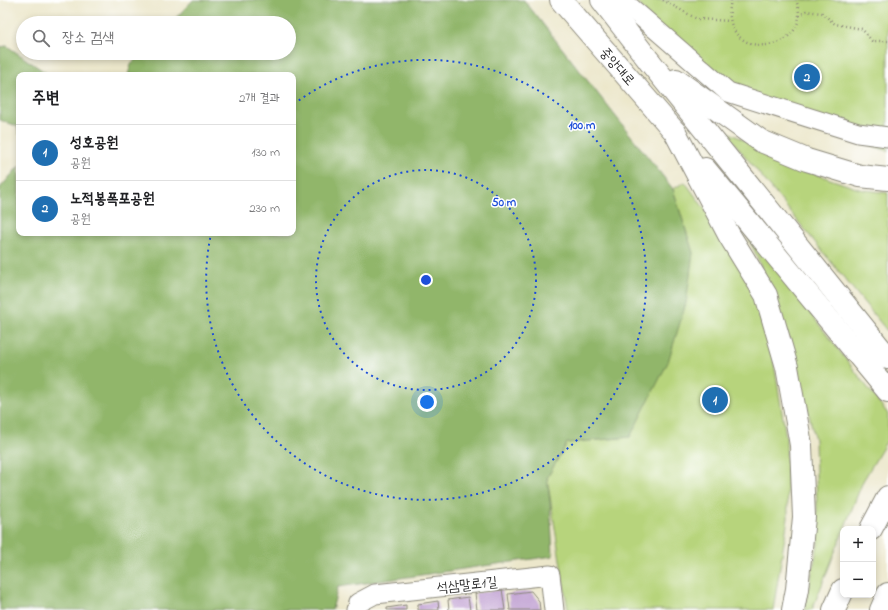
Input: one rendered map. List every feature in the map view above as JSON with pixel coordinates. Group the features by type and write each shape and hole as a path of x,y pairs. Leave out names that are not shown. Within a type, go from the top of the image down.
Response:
{"main road":[{"name":"중앙대로","path":"561,0 674,132"},
{"name":"중앙대로","path":"602,0 888,358"},
{"path":"650,62 762,141 807,160 860,176 888,179"},
{"path":"674,132 888,391"},
{"path":"674,132 729,235 766,295 788,367 801,445 804,517 797,589 793,610"},
{"path":"873,526 888,497"},
{"path":"881,610 888,594"},
{"path":"834,610 840,597"}],"street":[{"path":"622,0 728,92 858,133 888,137"},
{"name":"석삼말로1길","path":"356,610 358,603 375,594 550,575 554,610"}],"path":[{"path":"662,0 697,19 730,21"},
{"path":"731,0 729,10 730,21 735,31 754,45 766,46 778,44 788,37 795,28 799,16 796,0"},
{"path":"799,16 806,11 822,13 835,24 862,29 872,41 888,41"}],"green space":[{"path":"193,0 524,0 673,189 693,253 686,303 668,362 630,437 567,443 547,478 550,501 553,556 338,587 332,610 0,610 0,188 16,169 16,236 296,236 296,72 129,72 131,64 135,60 296,60 296,16 178,16"},
{"path":"636,0 888,0 888,151 790,119 663,35"},
{"path":"7,46 16,52 16,60 27,60 45,72 16,72 16,126 0,120 0,47"},
{"path":"723,129 792,166 859,189 888,193 888,332"},
{"path":"685,182 726,238 753,293 774,363 786,437 788,518 773,610 568,610 547,478 567,443 630,437 693,253 673,189"},
{"path":"744,227 888,414 888,439 863,481 845,526 840,526 840,539 812,610 804,610 818,544 815,440 794,352 769,285"}],"building":[{"path":"502,589 505,610 477,610 475,593"},
{"path":"531,591 539,601 540,610 510,610 508,594"},
{"path":"468,597 470,610 449,610 448,600"},
{"path":"438,601 439,610 418,610 418,604"},
{"path":"406,605 406,610 387,610 387,608"}],"place":[{"name":"노적봉폭포공원","path":"807,77"},
{"name":"성호공원","path":"715,400"}]}
